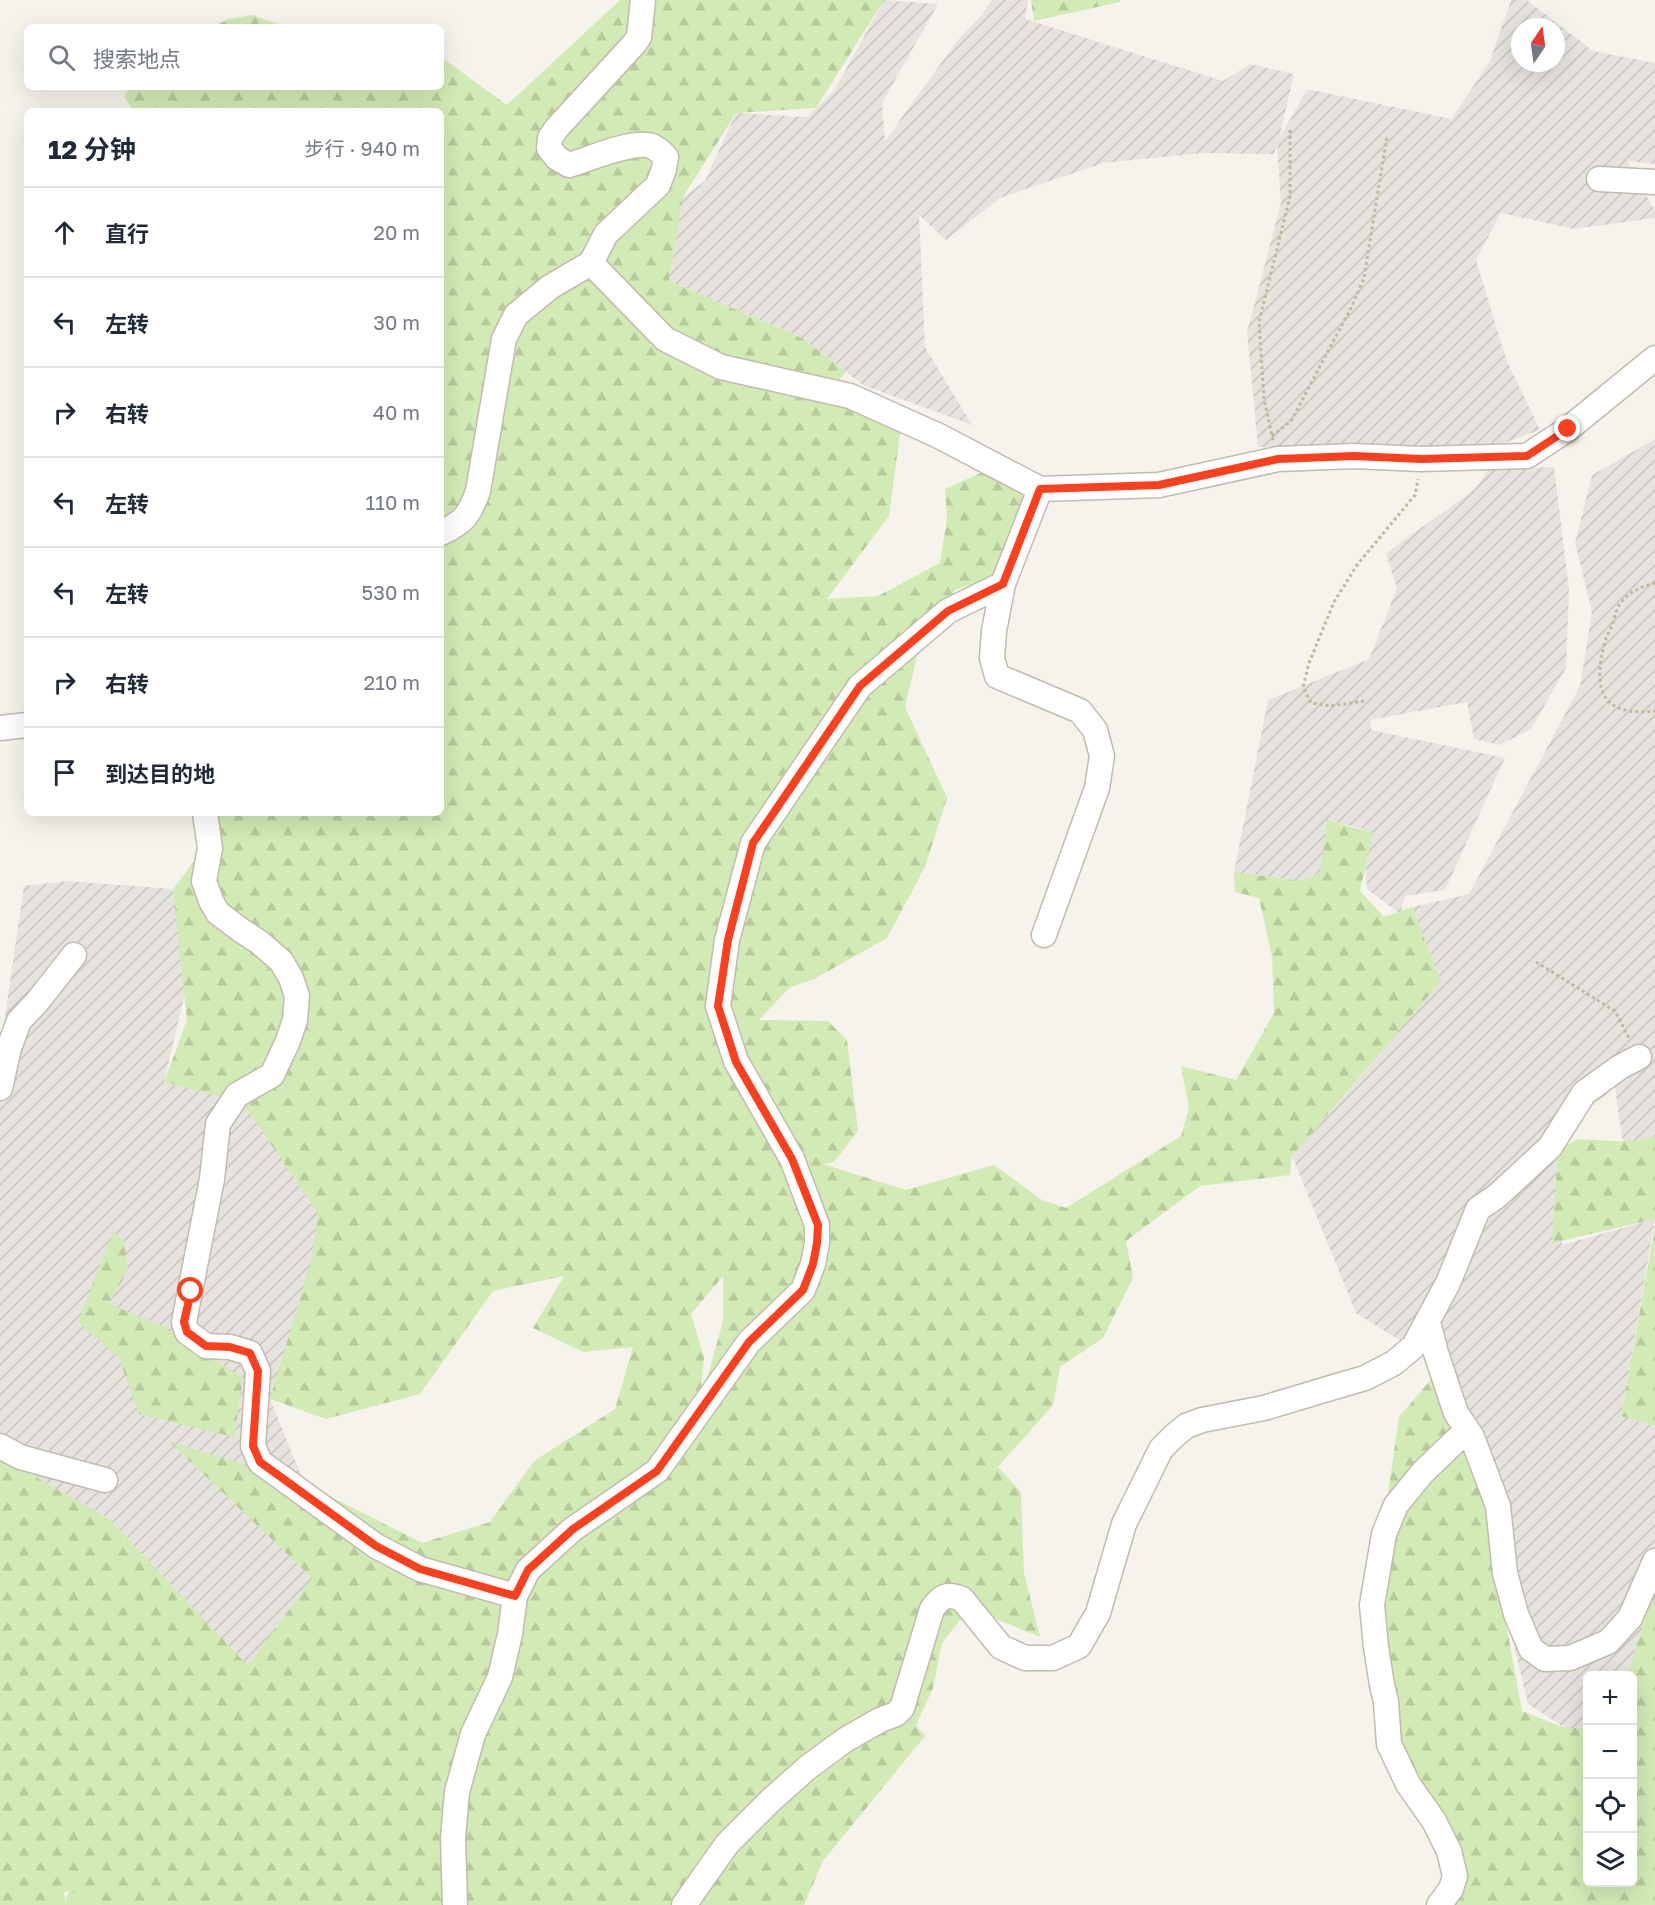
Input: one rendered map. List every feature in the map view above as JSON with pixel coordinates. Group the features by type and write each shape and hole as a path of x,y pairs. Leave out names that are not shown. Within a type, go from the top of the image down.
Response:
{"street":[{"path":"444,532 459,524 468,515 478,491 504,339 516,315 550,287 591,263 606,234 658,185 664,169 666,157 658,149 648,145 633,144 569,165 557,158 549,148 550,138 639,37 643,0"},
{"path":"1599,179 1655,182"},
{"path":"591,263 665,339 722,367 850,396 939,436 1040,489 1159,485 1278,459 1354,456 1421,459 1527,456 1568,429 1655,358"},
{"path":"1040,489 1003,584 994,631 992,658 997,676 1080,711 1095,730 1102,756 1097,788 1044,935"},
{"path":"456,1905 453,1838 457,1792 473,1734 500,1677 510,1634 515,1596 528,1570 573,1529 657,1471 749,1342 803,1290 813,1264 818,1225 792,1159 736,1062 718,1006 728,940 753,843 860,686 948,611 1003,584"},
{"path":"0,728 24,725"},
{"path":"205,816 210,848 204,881 211,901 218,913 281,961 291,978 297,996 295,1020 272,1075 237,1095 218,1124 212,1179 184,1322 187,1332 206,1346 230,1347 250,1353 258,1371 253,1446 260,1462 353,1531 385,1551 420,1569 515,1596"},
{"path":"0,1088 9,1048 19,1021 74,955"},
{"path":"684,1905 727,1844 807,1767 845,1740 880,1720 896,1714 902,1708 932,1609 944,1597 953,1595 962,1599 1001,1647 1025,1659 1053,1658 1079,1646 1098,1613 1124,1524 1161,1449 1186,1426 1202,1420 1264,1408 1365,1378 1394,1363 1414,1346 1428,1322 1448,1283 1478,1209 1497,1196 1550,1147 1584,1093 1620,1067 1639,1058"},
{"path":"1428,1322 1456,1413 1476,1447 1498,1506 1505,1573 1516,1614 1531,1649 1545,1659 1570,1658 1608,1642 1630,1618 1655,1561"},
{"path":"1438,1905 1451,1889 1455,1876 1449,1851 1434,1821 1408,1784 1389,1744 1386,1702 1372,1605 1384,1534 1396,1505 1423,1472 1467,1430"},
{"path":"0,1446 20,1457 105,1480"}],"path":[{"path":"1278,459 1264,399 1259,322 1290,196 1290,129"},
{"path":"1272,436 1291,421 1364,279 1387,136"},
{"path":"1364,701 1331,706 1311,703 1303,687 1309,663 1334,602 1357,565 1415,495 1421,459"},
{"path":"1655,583 1630,593 1618,607 1605,640 1599,680 1601,692 1609,702 1620,709 1637,712 1655,711"},
{"path":"1536,962 1615,1011 1639,1058"}],"shaded area":[{"path":"884,0 938,4 882,103 885,141 957,41 980,17 992,0 1028,0 1025,19 1223,81 1250,64 1294,74 1279,139 1307,89 1452,119 1490,61 1511,0 1527,0 1550,18 1511,18 1511,72 1565,72 1565,29 1593,51 1655,63 1655,164 1627,161 1655,211 1655,218 1574,229 1501,213 1476,260 1506,359 1540,430 1493,447 1258,447 1247,332 1281,203 1277,144 1274,154 1202,153 1103,163 1000,198 946,240 919,215 925,347 972,425 863,385 802,338 669,281 683,197 705,181 736,113 807,117 834,91"},
{"path":"1655,439 1655,1137 1623,1144 1615,1087 1558,1134 1557,1186 1562,1245 1655,1219 1621,1416 1655,1426 1655,1583 1629,1671 1583,1671 1583,1733 1576,1735 1528,1704 1469,1460 1428,1358 1356,1313 1292,1156 1441,981 1412,907 1469,894 1580,686 1592,612 1575,543 1592,475"},
{"path":"1554,467 1569,589 1566,668 1531,729 1500,745 1474,739 1467,702 1370,720 1371,730 1505,758 1445,890 1405,896 1400,914 1367,889 1363,829 1327,820 1330,868 1301,881 1234,872 1268,700 1369,659 1397,588 1386,553 1474,490 1489,469"},
{"path":"68,881 173,889 186,989 164,1082 242,1101 318,1213 301,1351 270,1399 304,1483 171,1443 313,1578 248,1667 108,1518 0,1457 0,1051 24,886"}],"green space":[{"path":"620,0 884,0 816,108 736,113 683,197 669,281 802,338 846,372 822,399 902,419 889,516 827,599 878,596 940,563 947,519 945,489 996,466 1040,489 1007,572 955,590 948,611 918,652 905,707 947,798 925,867 887,938 816,978 789,988 759,1020 828,1021 847,1040 858,1131 834,1162 823,1164 906,1190 994,1165 1042,1200 1066,1208 1181,1136 1189,1108 1181,1066 1236,1080 1274,1013 1272,956 1259,898 1235,892 1234,872 1301,881 1320,873 1327,820 1373,833 1360,891 1384,917 1412,907 1441,981 1292,1156 1290,1175 1200,1186 1126,1241 1133,1278 1103,1338 1060,1367 1053,1405 998,1467 1021,1492 1024,1573 1040,1637 969,1608 942,1643 933,1688 916,1725 925,1736 823,1861 804,1905 102,1905 68,1891 64,1892 66,1905 0,1905 0,1457 108,1518 248,1666 312,1578 170,1442 304,1483 422,1543 490,1522 534,1461 615,1409 633,1347 583,1352 533,1328 564,1276 493,1291 420,1394 326,1419 270,1399 312,1258 318,1213 242,1102 164,1082 187,1020 173,889 201,852 195,816 444,816 444,108 131,108 124,96 129,90 444,90 444,59 507,105","holes":["723,1276 723,1321 699,1408 704,1358 691,1314"]},
{"path":"1031,0 1120,0 1120,2 1034,21"},
{"path":"252,15 278,24 219,24 228,19"},
{"path":"1655,1137 1655,1219 1552,1243 1558,1151 1577,1139 1630,1142"},
{"path":"1655,1226 1655,1426 1621,1416"},
{"path":"113,1231 124,1241 128,1270 109,1304 165,1327 243,1378 234,1437 139,1414 119,1358 78,1322"},
{"path":"1441,1368 1472,1437 1522,1711 1565,1728 1583,1728 1583,1887 1637,1887 1637,1671 1629,1671 1655,1583 1655,1905 1433,1905 1455,1876 1389,1744 1372,1605 1399,1417"},
{"path":"69,1891 102,1905 64,1905"}],"route":[{"path":"191,1291 184,1322 187,1332 206,1346 230,1347 250,1353 258,1371 253,1446 260,1462 376,1546 420,1569 515,1596 528,1570 573,1529 657,1471 749,1342 803,1290 813,1264 818,1225 792,1159 736,1062 718,1006 728,940 753,843 860,686 948,611 1003,584 1040,489 1159,485 1278,459 1354,456 1421,459 1527,456 1568,429"}]}
